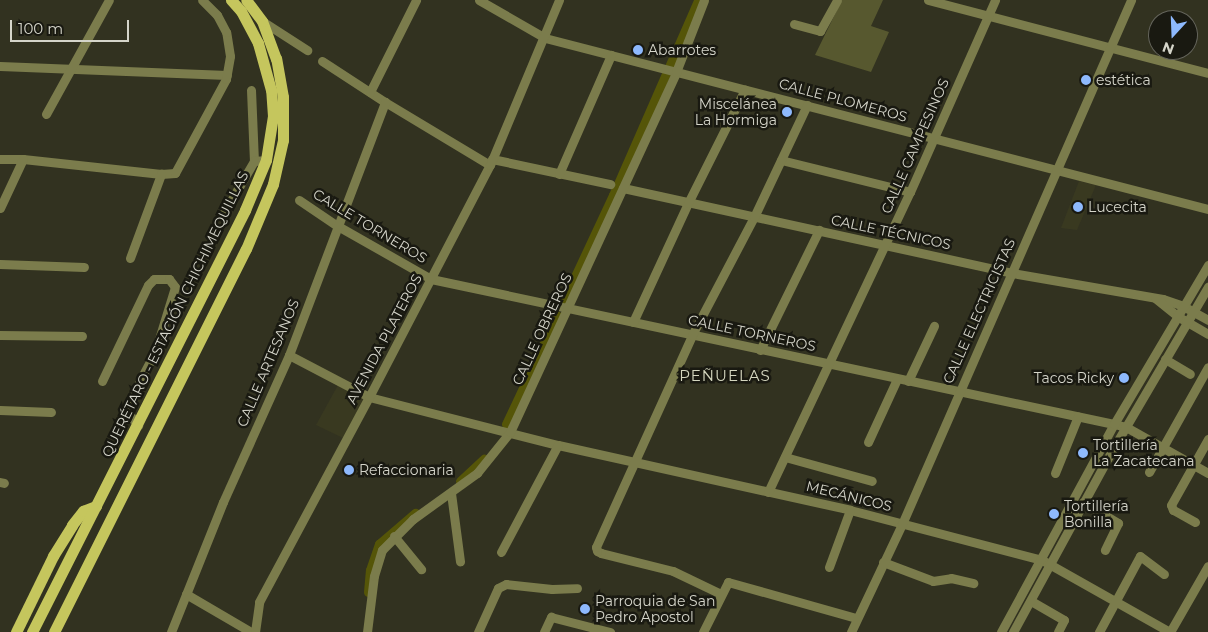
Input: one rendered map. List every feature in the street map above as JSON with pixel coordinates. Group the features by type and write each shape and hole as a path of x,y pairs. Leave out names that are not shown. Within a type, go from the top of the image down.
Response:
{"main road":[{"name":"QUERÉTARO - ESTACIÓN CHICHIMEQUILLAS","path":"32,632 245,210 273,116 271,90 258,43 241,11 231,0"},
{"path":"54,632 246,249 273,184 283,140 283,96 276,59 262,21 246,0"},
{"path":"16,632 53,556 83,511 96,506 100,509 104,532"}],"street":[{"path":"46,114 109,0"},
{"path":"0,159 23,159 161,174 174,173 227,75 230,56 226,32 217,15 202,0"},
{"path":"370,92 416,0"},
{"name":"CALLE PLOMEROS","path":"479,0 545,38 1208,209"},
{"name":"AVENIDA PLATEROS","path":"256,632 258,602 369,397 491,162 545,38 559,0"},
{"name":"CALLE OBREROS","path":"367,632 377,563 382,550 413,519 477,473 508,431 622,188 671,71 704,0"},
{"path":"794,24 820,31 837,0"},
{"path":"928,0 1208,73"},
{"name":"CALLE CAMPESINOS","path":"768,492 910,192 995,0"},
{"name":"CALLE ELECTRICISTAS","path":"851,632 902,524 958,392 1131,0"},
{"path":"262,21 307,50"},
{"path":"559,174 611,55"},
{"path":"322,60 385,102 491,162 610,184"},
{"path":"0,66 71,67 227,75"},
{"path":"633,322 688,203 745,89"},
{"path":"222,216 260,160 251,90"},
{"name":"CALLE ARTESANOS","path":"171,632 223,502 289,355 336,226 385,102"},
{"path":"721,594 673,571 597,551 596,547 692,335 754,217 807,105"},
{"path":"0,208 23,159"},
{"path":"781,160 910,192"},
{"path":"130,258 161,174"},
{"name":"CALLE TÉCNICOS","path":"622,188 885,243 1012,273 1163,299 1183,306 1208,320"},
{"name":"CALLE TORNEROS","path":"298,200 336,226 431,279 1114,424 1126,427 1208,473"},
{"path":"760,350 819,230"},
{"path":"0,264 84,267"},
{"path":"1013,632 1030,601 1046,562 1114,424 1208,266"},
{"path":"102,381 148,284 154,279 169,279 175,287 156,352 141,378 128,413 138,425"},
{"path":"1001,632 1083,502 1186,321 1208,287"},
{"path":"1155,298 1177,316 1208,334"},
{"path":"908,381 934,326"},
{"path":"0,335 82,336"},
{"name":"MECÁNICOS","path":"289,355 369,397 558,445 850,510 1046,562 1170,632"},
{"path":"1164,359 1190,374"},
{"path":"1149,472 1208,367"},
{"path":"868,442 897,379"},
{"path":"0,410 51,412"},
{"path":"1055,473 1078,416"},
{"path":"1194,522 1173,510 1171,505 1208,439"},
{"path":"500,552 558,445"},
{"path":"785,457 872,481"},
{"path":"451,493 460,561"},
{"path":"1083,502 1118,523 1105,550"},
{"path":"829,567 850,510"},
{"path":"394,536 421,569"},
{"path":"1099,632 1140,556 1164,574"},
{"path":"883,562 933,581 950,578 974,583"},
{"path":"1170,632 1207,570"},
{"path":"703,632 728,582 856,618"},
{"path":"478,632 498,588 506,584 552,589 578,588"},
{"path":"186,594 251,632"},
{"path":"1030,601 1064,620 1058,632"},
{"path":"544,632 551,617 610,632"}],"shaded area":[{"name":"Lucecita","path":"1079,181 1096,185 1077,230 1061,228"},
{"path":"338,385 364,400 343,438 316,425"}],"green space":[{"path":"842,0 883,0 871,26 889,32 871,72 815,55"}],"waterway":[{"path":"564,300 613,195 698,0"},
{"path":"506,424 557,315"},
{"path":"460,481 484,459"},
{"path":"368,592 370,570 379,544 415,513"}],"place":[{"name":"Abarrotes","path":"638,50"},
{"name":"estética","path":"1086,80"},
{"name":"Miscelánea La Hormiga","path":"787,112"},
{"name":"Lucecita","path":"1078,207"},
{"name":"Tacos Ricky","path":"1124,378"},
{"name":"Tortillería La Zacatecana","path":"1083,453"},
{"name":"Refaccionaria","path":"349,470"},
{"name":"Tortillería Bonilla","path":"1054,514"},
{"name":"Parroquia de San Pedro Apostol","path":"585,609"}],"district":[{"name":"PEÑUELAS","path":"725,376"}]}
